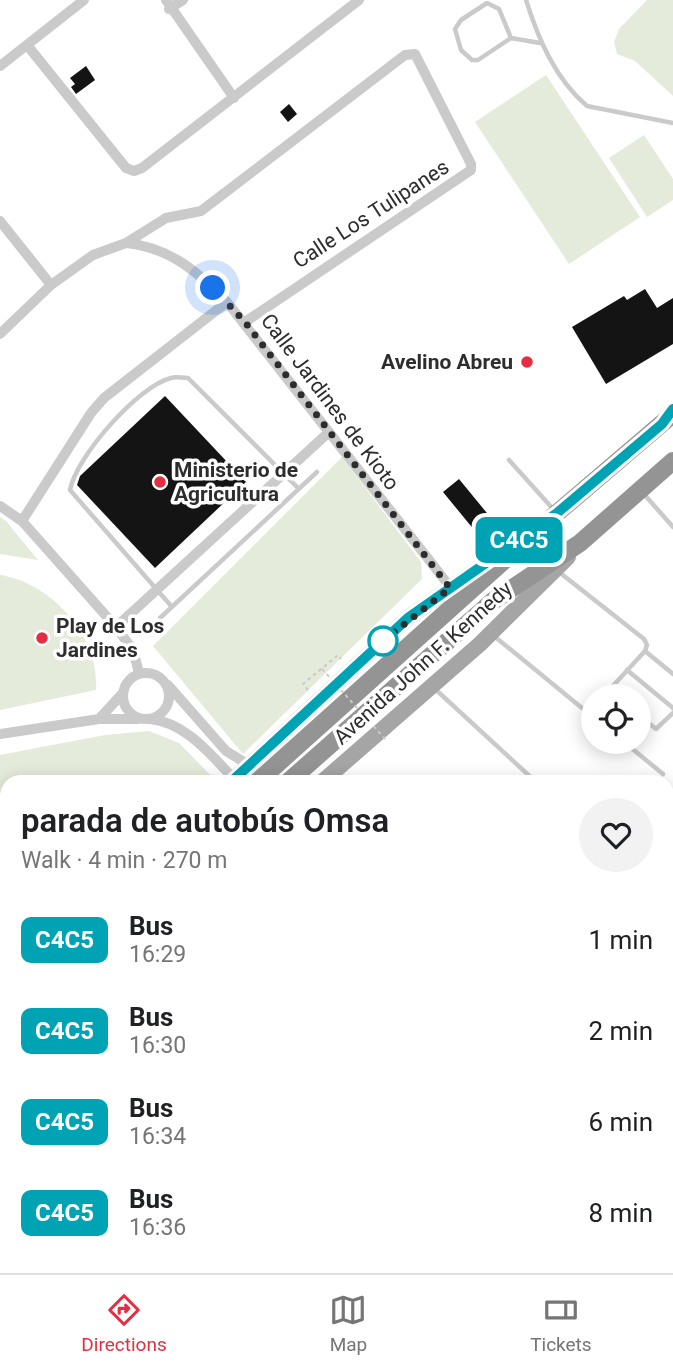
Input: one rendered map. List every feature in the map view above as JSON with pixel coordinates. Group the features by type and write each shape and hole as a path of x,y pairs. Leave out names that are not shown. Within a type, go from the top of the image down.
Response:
{"highway":[{"path":"265,775 669,416"},
{"path":"297,775 493,601 580,543 673,461"}],"main road":[{"name":"Avenida John F. Kennedy","path":"239,775 409,617 557,513"},
{"name":"Avenida John F. Kennedy","path":"330,775 491,634 580,543"}],"street":[{"path":"0,66 84,0"},
{"path":"183,0 168,5 234,98"},
{"path":"27,45 126,168 134,171 142,168 359,0"},
{"name":"Calle Los Tulipanes","path":"126,243 166,218 201,211 405,55 415,54 471,164 471,170 245,322"},
{"path":"0,220 51,285"},
{"path":"0,334 51,285 93,256 126,243"},
{"name":"Calle Jardines de Kioto","path":"126,243 164,251 199,274 227,302 450,588"},
{"path":"22,521 104,398 227,302"},
{"path":"116,627 329,432"},
{"path":"0,506 22,521 116,627 133,650 139,673"},
{"path":"99,719 122,693 128,680 139,673 153,673 164,681 226,751 250,765"},
{"path":"122,693 125,707 145,719 157,716 167,704 169,696 164,681"},
{"path":"0,734 99,719 163,720 190,736 227,775"}],"lane":[{"path":"526,0 541,43 578,98 587,106 673,123"},
{"path":"511,38 499,9 487,3 461,20 455,29 461,50 472,60 478,60 511,38 541,43"},
{"path":"172,607 70,490 72,480 97,439 122,413 161,382 173,377 188,378 299,489"},
{"path":"509,460 557,513"},
{"path":"160,618 317,472"},
{"path":"640,490 673,527"},
{"path":"555,570 644,639 645,651 673,674"},
{"path":"491,634 581,707"},
{"path":"615,684 645,651"},
{"path":"627,670 673,711 656,729 651,725"},
{"path":"431,685 528,775"},
{"path":"639,754 663,774"}],"path":[{"path":"303,684 338,655"},
{"path":"322,669 387,741"}],"green space":[{"path":"647,0 673,0 673,96 635,61 617,54 614,42 619,29"},
{"path":"546,75 640,217 569,264 475,122"},
{"path":"644,135 673,179 673,200 647,217 609,158"},
{"path":"342,457 421,562 422,579 243,754 153,646"},
{"path":"0,517 6,521 38,560 0,554"},
{"name":"Play de Los Jardines","path":"0,575 38,589 69,616 90,651 96,690 0,710"},
{"path":"149,731 179,743 210,775 0,775 0,755 105,735"}],"building":[{"path":"86,66 95,80 76,94 71,87 75,84 70,78"},
{"path":"289,104 297,114 288,122 280,112"},
{"path":"645,289 657,308 673,298 673,344 606,384 572,327 624,296 627,300"},
{"name":"Ministerio de Agricultura","path":"165,396 246,482 155,568 77,485 80,476"},
{"path":"459,479 491,518 475,531 443,492"}],"bus line":[{"name":"C4C5","path":"239,775 409,617 557,513 662,424 673,409"}],"place":[{"name":"Avelino Abreu","path":"527,362"},
{"name":"Ministerio de Agricultura","path":"160,482"},
{"name":"Play de Los Jardines","path":"42,638"}],"route":[{"path":"213,288 245,322 431,567 450,588 409,617 383,641"}]}
